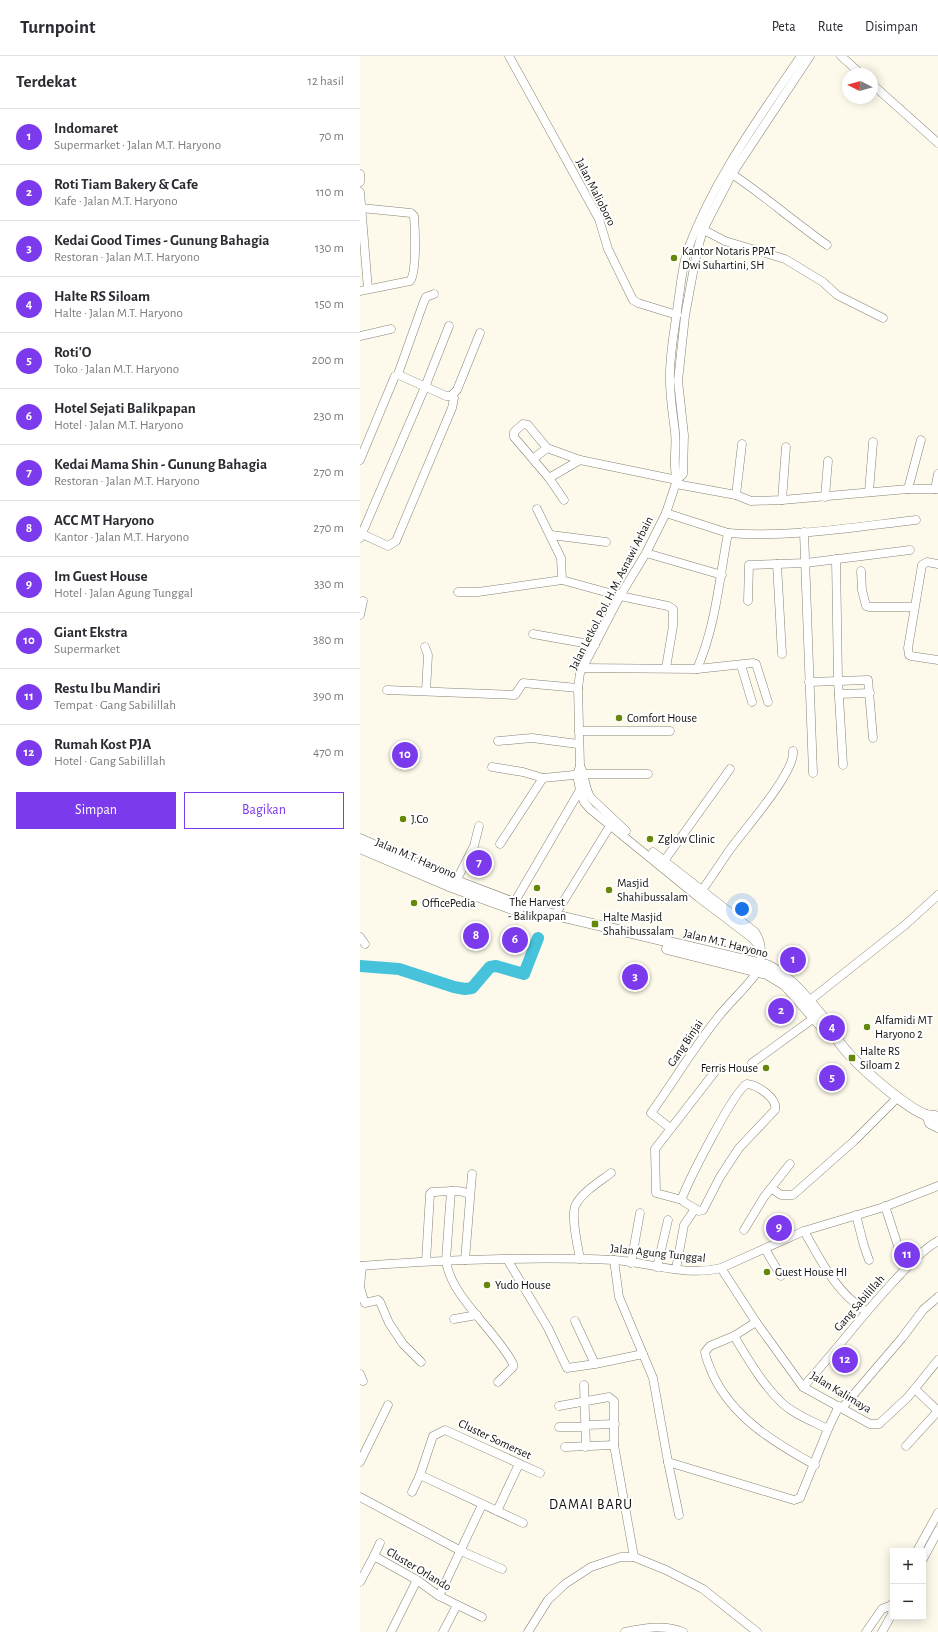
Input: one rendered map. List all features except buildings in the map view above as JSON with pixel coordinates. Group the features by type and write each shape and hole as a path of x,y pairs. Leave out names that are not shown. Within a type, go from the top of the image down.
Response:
{"main road":[{"name":"Jalan M.T. Haryono","path":"360,839 456,882 550,916"},
{"name":"Jalan M.T. Haryono","path":"360,848 483,899 759,967 787,977 832,1028 833,1034 853,1059 898,1097 927,1115 938,1117"},
{"name":"Jalan M.T. Haryono","path":"759,967 767,974 785,985 827,1033 833,1034"},
{"name":"Jalan M.T. Haryono","path":"927,1115 930,1122 938,1127"}],"street":[{"name":"Jalan Malioboro","path":"509,56 599,219 608,249 634,300 638,303 676,316"},
{"name":"Jalan Letkol. Pol. H.M. Asnawi Arbain","path":"700,894 664,861 584,802 580,790 578,688 582,668 620,596 646,553 666,513 676,482 683,474 684,435 678,381 687,303 701,228 727,169 748,134 801,56"},
{"name":"Jalan Letkol. Pol. H.M. Asnawi Arbain","path":"676,482 675,434 670,381 676,316 686,257 732,174 810,56"},
{"path":"840,56 854,68"},
{"path":"878,89 938,143"},
{"path":"360,174 360,182"},
{"path":"732,174 763,195 786,215 827,245"},
{"path":"360,192 364,290 410,281 415,266 414,216 411,212 361,208"},
{"path":"701,228 724,241 785,259 823,282 837,294 883,318"},
{"path":"360,460 394,377 398,374 426,297 434,294"},
{"path":"449,326 425,387 361,535 388,546 396,541 452,408 454,398 452,395"},
{"path":"360,336 391,329"},
{"path":"398,374 446,396 452,395 456,390 480,333"},
{"path":"564,500 549,478 514,437 514,432 523,424 528,425 547,448 580,460 736,495 751,501 782,500 908,489 936,489 938,474"},
{"path":"908,489 921,440"},
{"path":"869,492 874,442"},
{"path":"736,495 742,444"},
{"path":"782,500 786,447"},
{"path":"533,459 547,448"},
{"path":"549,478 580,460"},
{"path":"825,496 828,460"},
{"path":"537,509 561,558 562,580"},
{"path":"666,513 728,533 750,535 804,532 916,520"},
{"path":"804,532 813,773"},
{"path":"697,669 707,645 722,575 728,533"},
{"path":"551,535 606,542"},
{"path":"748,601 748,566 806,563 910,550"},
{"path":"646,553 722,575"},
{"path":"836,559 838,680 842,765"},
{"path":"938,564 927,562 922,565 908,648 909,654 918,658 938,660"},
{"path":"777,564 782,654"},
{"path":"861,571 862,590 866,606 914,607"},
{"path":"458,592 478,592 562,580 620,596 671,607 674,613 673,626 666,668"},
{"path":"360,615 363,601"},
{"path":"533,634 595,645"},
{"path":"425,647 428,655 426,691"},
{"path":"582,668 697,669 753,663 756,664 768,702"},
{"path":"741,665 752,702"},
{"path":"809,682 866,679 869,682 873,738"},
{"path":"387,690 515,695 521,685 525,683 578,688"},
{"path":"839,694 870,693"},
{"path":"579,731 670,731"},
{"path":"498,741 532,738 578,744"},
{"path":"700,894 729,850 762,809 792,762 793,751"},
{"path":"492,767 523,772 545,778 580,772 648,774"},
{"path":"664,861 730,769"},
{"name":"Jalan Letkol. Pol. H.M. Asnawi Arbain","path":"580,772 587,793 612,823 752,938 760,947 759,967"},
{"path":"500,844 545,778"},
{"path":"514,903 580,790"},
{"path":"550,916 612,823"},
{"path":"456,882 474,846 479,826"},
{"path":"809,1001 906,925 938,895"},
{"name":"Gang Binjai","path":"670,1128 651,1113 704,1035 759,967"},
{"path":"752,1063 814,1018"},
{"path":"682,1200 683,1194 731,1103 742,1086 747,1084 753,1085 772,1099 776,1105 776,1110 739,1148 720,1177 703,1210 701,1211 682,1200 658,1195 655,1190 656,1149 670,1128 717,1069"},
{"path":"771,1188 781,1195 793,1195 854,1141 898,1097"},
{"path":"744,1230 771,1188 790,1164"},
{"path":"580,1259 574,1216 575,1207 589,1190 611,1173"},
{"path":"465,1260 472,1174"},
{"name":"Jalan Agung Tunggal","path":"361,1266 446,1260 580,1259 614,1260 657,1267 707,1271 721,1268 804,1231 885,1206 938,1186"},
{"path":"426,1261 430,1194 432,1192 450,1191 467,1193 470,1195"},
{"path":"450,1191 446,1260 451,1279 514,1364 513,1367 498,1382"},
{"path":"885,1206 898,1246"},
{"path":"676,1269 684,1225 695,1208"},
{"path":"631,1263 640,1213"},
{"path":"856,1215 869,1260"},
{"path":"657,1267 668,1220"},
{"path":"804,1231 832,1280 842,1292 865,1312"},
{"name":"Gang Sabilillah","path":"804,1387 865,1312 906,1268 931,1245 938,1241"},
{"path":"766,1249 781,1276"},
{"path":"507,1259 548,1328 567,1368 643,1354"},
{"path":"614,1260 619,1297 653,1378 679,1516"},
{"path":"361,1266 360,1287 364,1301 366,1303 378,1300 380,1302 389,1323 403,1344 421,1362"},
{"name":"Jalan Kalimaya","path":"721,1268 756,1322 804,1387 870,1424 877,1425 915,1389 938,1360"},
{"path":"668,1462 794,1500 802,1496 828,1429 841,1407 902,1338 924,1310 938,1297"},
{"path":"454,1318 477,1315"},
{"path":"574,1322 595,1364"},
{"path":"756,1322 734,1336 710,1346 705,1352 705,1358 722,1393 746,1418 772,1441 814,1466"},
{"path":"734,1336 766,1385 783,1404 800,1415 828,1429"},
{"path":"584,1385 586,1447"},
{"path":"906,1446 938,1411 915,1389"},
{"path":"559,1406 585,1400 609,1397 615,1404 614,1446 634,1557"},
{"path":"360,1462 388,1405"},
{"path":"559,1427 615,1424"},
{"name":"Cluster Somerset","path":"412,1492 420,1475 433,1436 446,1430 540,1473"},
{"path":"565,1447 614,1446"},
{"path":"496,1511 519,1464"},
{"path":"420,1475 523,1523"},
{"path":"360,1497 461,1551 502,1569"},
{"path":"439,1596 482,1505"},
{"path":"926,1550 933,1533 938,1513"},
{"path":"920,1548 933,1533"},
{"path":"374,1556 380,1543"},
{"name":"Cluster Orlando","path":"360,1582 374,1556 417,1580 439,1596 482,1617"},
{"path":"528,1632 548,1600 565,1584 591,1567 622,1557 634,1557 666,1570 704,1589 757,1632"},
{"path":"391,1632 417,1580"},
{"name":"Cluster Orlando","path":"443,1632 457,1605"},
{"path":"866,1632 882,1609 890,1605"},
{"path":"882,1632 890,1618"},
{"path":"626,1632 658,1627 676,1629 683,1632"}],"waterway":[{"path":"360,966 399,969 454,987 465,989 472,988 490,967 496,966 524,974 538,938"}],"place":[{"name":"Kantor Notaris PPAT Dwi Suhartini, SH","path":"674,258"},
{"name":"Comfort House","path":"619,718"},
{"name":"Giant Ekstra","path":"405,755"},
{"name":"J.Co","path":"403,819"},
{"name":"Zglow Clinic","path":"650,839"},
{"name":"Kedai Mama Shin - Gunung Bahagia","path":"479,863"},
{"name":"The Harvest - Balikpapan","path":"537,888"},
{"name":"Masjid Shahibussalam","path":"609,890"},
{"name":"OfficePedia","path":"414,903"},
{"name":"Halte Masjid Shahibussalam","path":"595,924"},
{"name":"ACC MT Haryono","path":"476,936"},
{"name":"Hotel Sejati Balikpapan","path":"515,940"},
{"name":"Indomaret","path":"793,960"},
{"name":"Kedai Good Times - Gunung Bahagia","path":"635,977"},
{"name":"Roti Tiam Bakery & Cafe","path":"781,1011"},
{"name":"Alfamidi MT Haryono 2","path":"867,1027"},
{"name":"Halte RS Siloam","path":"832,1028"},
{"name":"Halte RS Siloam 2","path":"852,1058"},
{"name":"Ferris House","path":"766,1068"},
{"name":"Roti'O","path":"832,1078"},
{"name":"Im Guest House","path":"779,1228"},
{"name":"Restu Ibu Mandiri","path":"907,1255"},
{"name":"Guest House HI","path":"767,1272"},
{"name":"Yudo House","path":"487,1285"},
{"name":"Rumah Kost PJA","path":"845,1360"}],"district":[{"name":"DAMAI BARU","path":"591,1505"}]}
